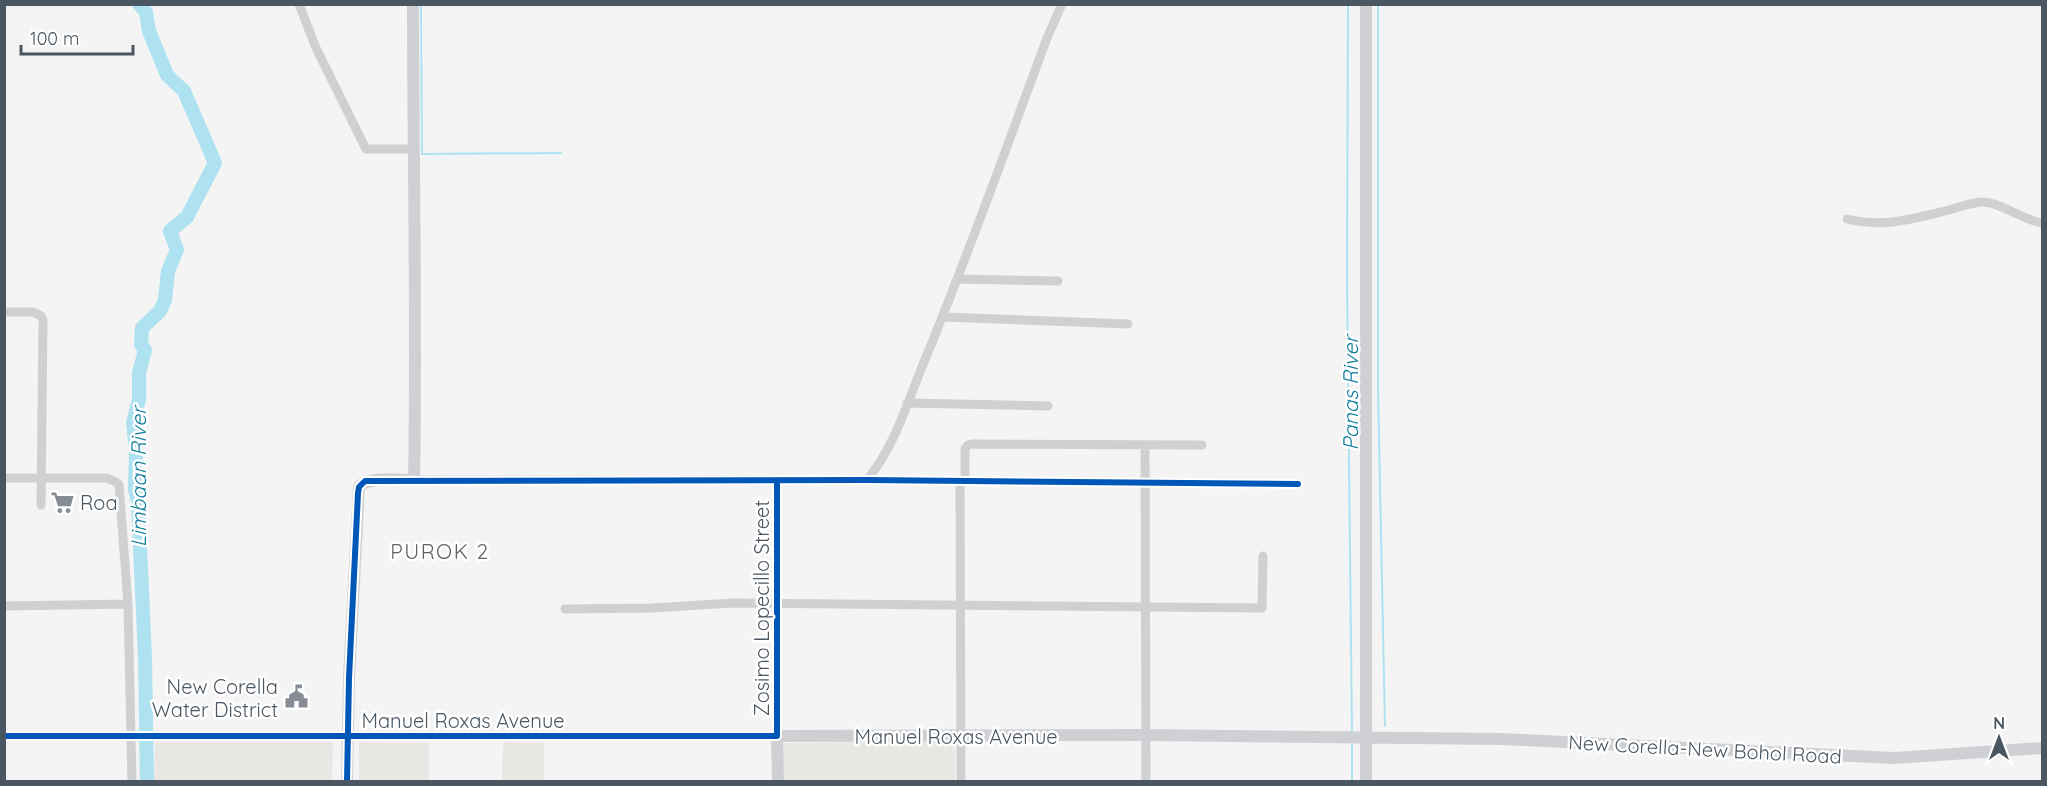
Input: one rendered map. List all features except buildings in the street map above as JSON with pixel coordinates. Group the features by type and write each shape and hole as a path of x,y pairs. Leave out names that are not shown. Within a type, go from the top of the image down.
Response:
{"street":[{"path":"299,4 316,48 366,149 413,149"},
{"path":"413,4 416,282 414,480"},
{"path":"867,480 889,449 943,317 1047,38 1062,4"},
{"path":"1366,4 1362,737 1366,782"},
{"path":"1847,219 1866,224 1878,224 1914,219 1982,202 2030,221 2043,223"},
{"path":"957,279 1058,281"},
{"path":"4,312 33,312 41,316 43,320 42,505"},
{"path":"943,317 1128,324"},
{"path":"907,403 1048,406"},
{"path":"961,782 962,481 965,449 968,444 1202,445"},
{"path":"1145,445 1146,782"},
{"path":"4,478 107,478 116,482 120,490 128,604 132,782"},
{"path":"347,782 359,487 362,483 371,480 867,480 1298,484"},
{"name":"Zosimo Lopecillo Street","path":"777,481 778,782"},
{"path":"565,609 615,610 733,603 1262,608 1263,556"},
{"path":"4,606 128,604"},
{"name":"Manuel Roxas Avenue","path":"4,736 1146,735 1362,737"},
{"name":"New Corella-New Bohol Road","path":"1362,737 1502,739 1893,758 2043,748"}],"shaded area":[{"path":"955,741 955,781 782,781 782,743"},
{"path":"155,742 333,742 332,781 154,781"},
{"path":"359,742 429,743 429,781 359,781"},
{"path":"503,742 544,743 544,781 502,781"}],"waterway":[{"name":"Limbaan River","path":"139,4 146,12 149,31 167,75 184,91 215,163 187,217 170,231 177,250 168,271 165,300 160,311 142,328 141,344 145,350 139,373 139,399 133,423 145,657 147,782"},
{"path":"421,4 422,154 561,153"},
{"name":"Panas River","path":"1348,4 1347,278 1352,734"},
{"path":"1378,4 1378,389 1385,726"},
{"name":"Panas River","path":"1352,742 1352,782"}],"cycle path":[{"path":"347,782 349,678 358,493 359,487 365,481 867,480 1298,484"},
{"path":"4,736 777,736 777,481"}],"place":[{"name":"Roa","path":"62,502"},
{"name":"New Corella Water District","path":"296,697"}],"district":[{"name":"PUROK 2","path":"440,551"}]}
